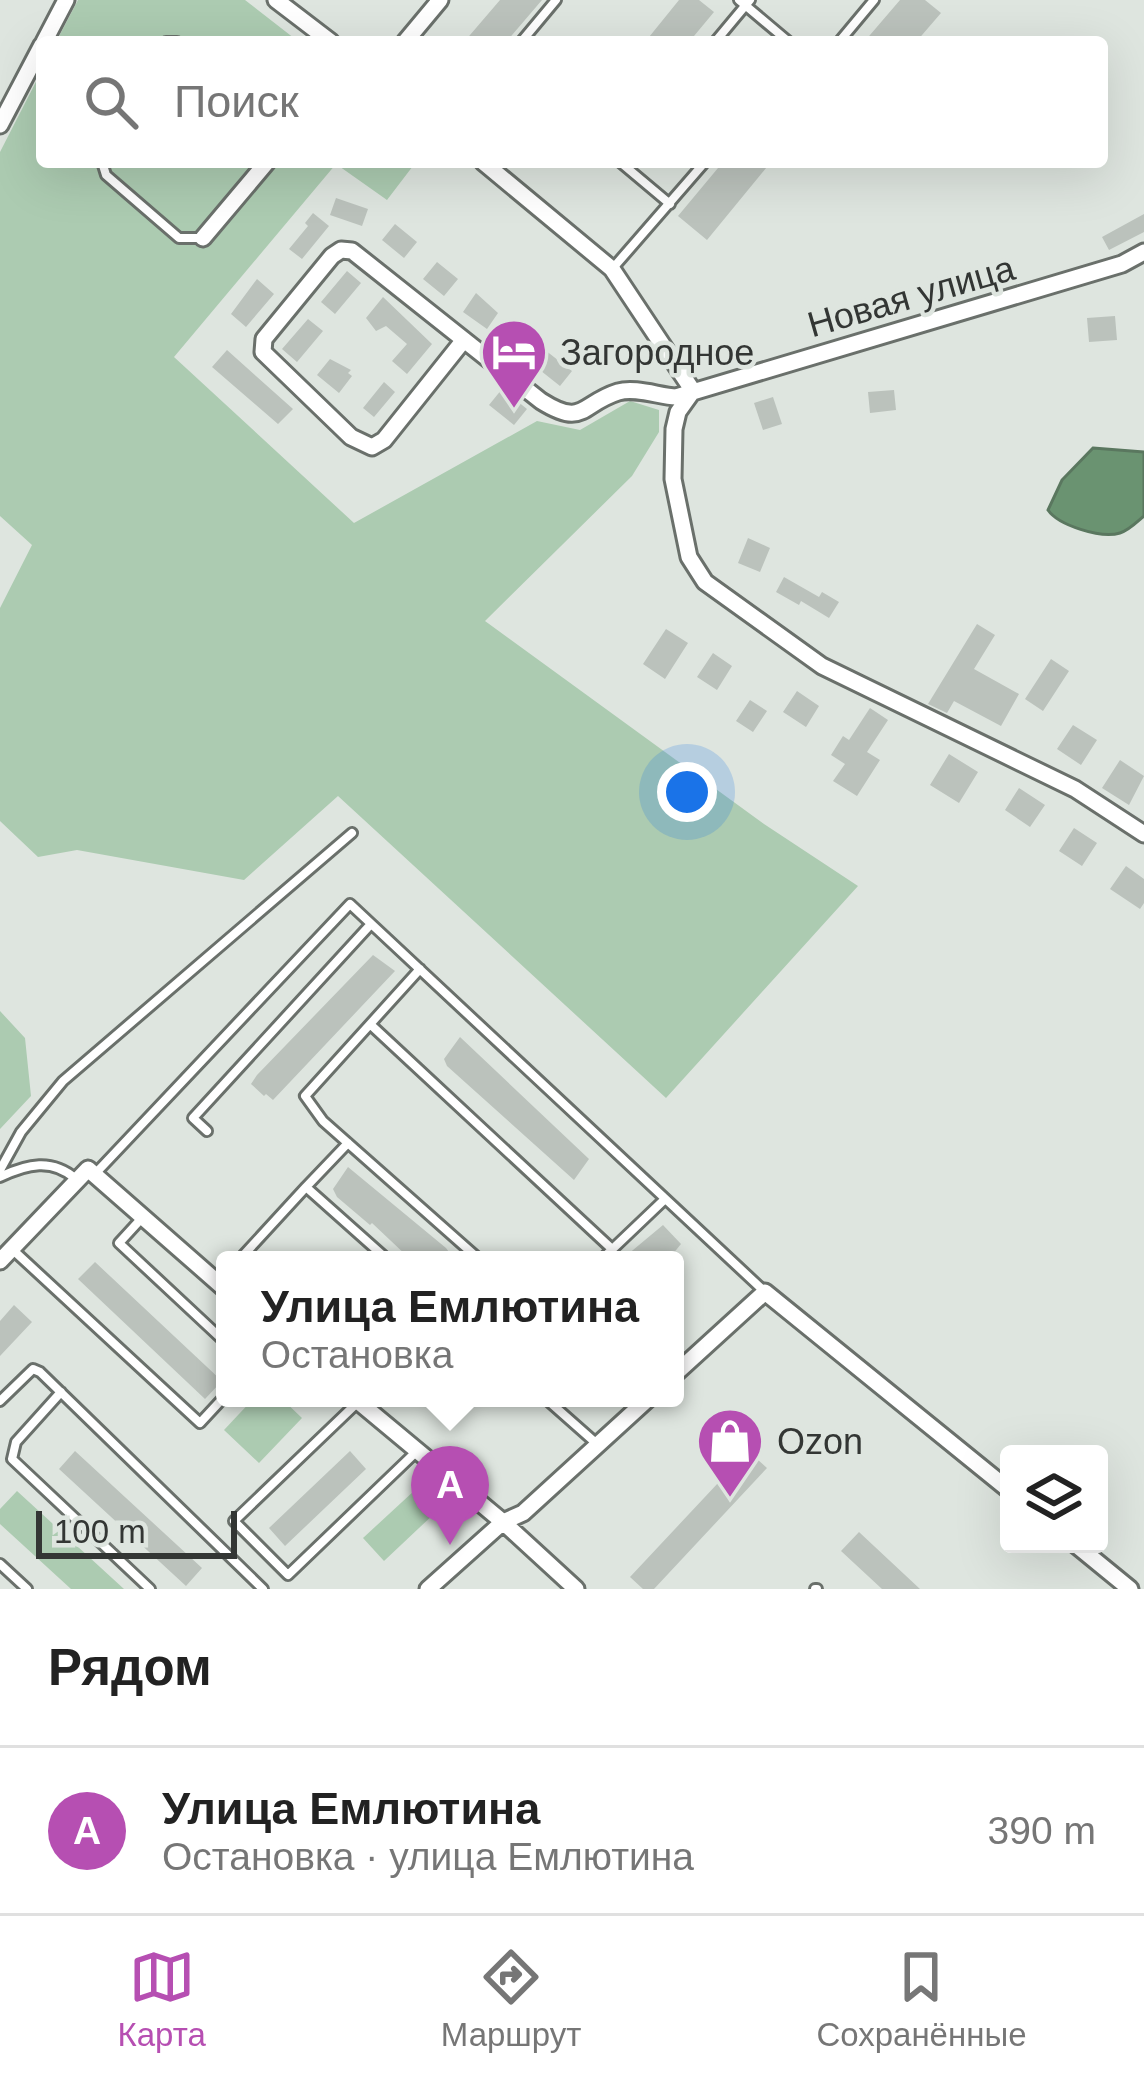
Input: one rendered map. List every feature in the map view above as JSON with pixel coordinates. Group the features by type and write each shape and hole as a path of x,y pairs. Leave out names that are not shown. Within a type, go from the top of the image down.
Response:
{"street":[{"path":"47,36 66,0"},
{"path":"276,0 323,36"},
{"path":"410,36 440,0"},
{"path":"0,124 36,56"},
{"path":"203,238 262,168"},
{"path":"490,168 612,269 693,391 678,412 674,429 673,479 689,557 705,582 822,666 1075,789 1144,835"},
{"path":"341,250 352,251 463,341 383,440 372,447 351,437 263,352 264,339 341,250"},
{"name":"Новая улица","path":"463,341 562,415 583,412 620,391 676,397 1122,265 1144,252"},
{"path":"6,1255 86,1174 216,1277"},
{"path":"684,1366 765,1292 1000,1483"},
{"path":"364,1407 576,1589"},
{"path":"428,1589 503,1522 524,1514 639,1407"},
{"path":"1086,1553 1130,1589"}],"lane":[{"path":"526,36 556,0"},
{"path":"844,36 874,0"},
{"path":"720,36 745,2 782,36"},
{"path":"104,168 106,175 178,238 203,238"},
{"path":"627,168 670,204"},
{"path":"612,269 700,168"},
{"path":"0,1174 21,1132 63,1081 352,833"},
{"path":"0,1174 45,1164 86,1174 350,904 765,1292"},
{"path":"207,1131 193,1118 370,924"},
{"path":"420,969 305,1096 323,1121 470,1251"},
{"path":"371,1024 612,1249 665,1199"},
{"path":"247,1251 348,1143"},
{"path":"305,1187 378,1251"},
{"path":"142,1217 118,1243 216,1334"},
{"path":"6,1255 200,1423 216,1406"},
{"path":"0,1401 33,1369 263,1589"},
{"path":"61,1392 16,1442 12,1460 150,1589"},
{"path":"349,1407 234,1521 288,1575 417,1451"},
{"path":"555,1407 598,1445"},
{"path":"0,1564 27,1589"}],"shaded area":[{"path":"78,0 245,0 291,36 59,36"},
{"path":"36,82 36,168 333,168 174,357 354,523 537,421 580,430 630,401 659,410 659,432 632,476 485,621 764,824 858,886 666,1098 338,796 244,880 77,850 38,857 0,821 0,608 32,545 0,516 0,152"},
{"path":"342,168 411,168 387,200"},
{"path":"1093,448 1144,452 1144,516 1120,533 1081,529 1048,510 1062,480"},
{"path":"0,1011 25,1038 31,1096 0,1129"},
{"path":"246,1407 290,1407 302,1418 259,1463 224,1430"},
{"path":"415,1490 436,1512 384,1561 363,1538"},
{"path":"17,1491 124,1589 71,1589 0,1524 0,1509"}],"building":[{"path":"500,0 542,0 511,36 469,36"},
{"path":"679,0 699,0 714,12 694,36 650,36"},
{"path":"900,0 925,0 941,13 921,36 869,36"},
{"path":"718,168 766,168 707,240 678,216"},
{"path":"336,198 368,209 362,226 330,215"},
{"path":"313,213 329,226 302,259 289,249"},
{"path":"1144,214 1144,232 1109,250 1102,237"},
{"path":"395,224 417,242 404,258 382,240"},
{"path":"437,262 458,279 444,296 423,279"},
{"path":"347,271 361,283 335,314 321,302"},
{"path":"257,279 274,294 246,327 231,314"},
{"path":"476,293 498,313 487,329 463,312"},
{"path":"383,297 432,344 407,374 392,361 407,344 386,326 376,331 366,318"},
{"path":"1115,316 1117,340 1089,342 1087,318"},
{"path":"308,319 323,331 297,362 282,349"},
{"path":"514,326 572,371 560,386 502,340"},
{"path":"227,350 293,409 278,424 212,367"},
{"path":"330,359 351,370 352,376 339,393 317,375"},
{"path":"384,382 395,392 374,417 363,408"},
{"path":"502,389 527,409 514,425 489,405"},
{"path":"894,390 896,410 870,413 868,392"},
{"path":"773,397 782,424 763,430 754,403"},
{"path":"748,538 770,548 760,572 738,563"},
{"path":"784,577 819,597 822,592 839,602 829,618 776,592"},
{"path":"977,624 995,635 974,669 1019,694 1001,726 954,701 947,713 928,704"},
{"path":"666,629 688,643 665,679 643,664"},
{"path":"713,653 732,666 717,690 697,677"},
{"path":"1051,659 1069,671 1043,711 1025,699"},
{"path":"797,691 819,706 806,727 783,712"},
{"path":"750,700 767,711 753,732 736,721"},
{"path":"870,708 888,720 867,752 880,760 857,796 833,781 845,764 831,755 843,736 849,740"},
{"path":"1073,725 1097,740 1081,765 1057,749"},
{"path":"949,754 978,772 959,803 930,785"},
{"path":"1120,760 1144,776 1129,805 1102,788"},
{"path":"1019,788 1045,805 1030,827 1005,810"},
{"path":"1074,828 1097,843 1082,866 1059,851"},
{"path":"1126,866 1144,879 1140,909 1110,889"},
{"path":"373,955 395,971 273,1100 264,1096 251,1084 257,1075"},
{"path":"460,1037 589,1159 574,1180 447,1066 444,1059"},
{"path":"348,1167 448,1251 402,1251 333,1189"},
{"path":"663,1225 681,1244 675,1251 632,1251"},
{"path":"95,1262 216,1375 216,1387 205,1399 78,1279"},
{"path":"14,1305 32,1322 0,1356 0,1321"},
{"path":"75,1451 202,1568 186,1586 59,1469"},
{"path":"350,1451 366,1469 285,1546 269,1528"},
{"path":"748,1451 767,1468 654,1589 643,1589 630,1577"},
{"path":"859,1532 920,1589 882,1589 841,1551"}],"place":[{"name":"Загородное","path":"514,411"},
{"name":"Ozon","path":"730,1500"},
{"name":"Улица Емлютина","path":"450,1545"}]}
